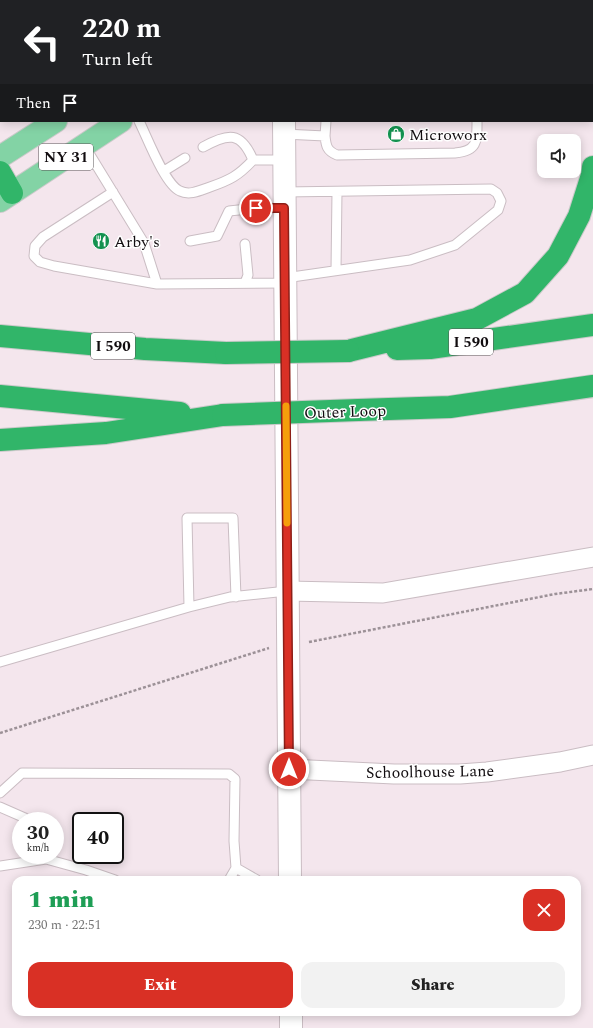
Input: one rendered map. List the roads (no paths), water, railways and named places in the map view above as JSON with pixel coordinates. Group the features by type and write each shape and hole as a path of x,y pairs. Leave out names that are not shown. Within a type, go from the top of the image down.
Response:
{"highway":[{"path":"348,351 477,319 525,294 558,256 579,216 592,175 593,167"},
{"path":"0,172 6,197"},
{"name":"I 590","path":"0,336 145,349 226,353 348,351 430,348 593,325"},
{"name":"Outer Loop","path":"0,396 195,415 223,415 450,407 593,386"},
{"path":"0,440 106,433 223,415"}],"main road":[{"name":"NY 31","path":"0,157 54,122"},
{"name":"NY 31","path":"6,197 119,122"}],"street":[{"path":"284,128 290,876"},
{"path":"287,591 383,593 593,556"},
{"name":"Schoolhouse Lane","path":"289,769 394,774 460,774 538,765 593,755"},
{"path":"291,1016 291,1028"}],"lane":[{"path":"140,122 171,184 180,191 190,193 229,180 243,171 253,160 284,160"},
{"path":"326,122 325,136 327,148 337,155 465,152 473,147 477,140 477,122"},
{"path":"284,128 325,136"},
{"path":"203,148 222,137 232,137 240,140 248,148 253,160"},
{"path":"84,145 144,243 156,284"},
{"path":"164,171 186,158"},
{"path":"113,192 42,236 35,246 34,256 40,262 54,266 156,284 285,281 336,270 410,260 456,245 498,210 501,201 497,193 491,189 337,192 284,200 256,208 229,211 217,236 190,241"},
{"path":"336,270 337,192"},
{"path":"245,244 248,275 245,283"},
{"path":"189,607 187,518 233,518 236,597"},
{"path":"0,662 189,607 236,597 287,591"},
{"path":"0,793 22,773 229,774 235,779 234,841 236,868 231,876"},
{"path":"0,807 12,812"},
{"path":"0,866 12,863"},
{"path":"64,864 103,876"},
{"path":"236,868 250,876"}],"place":[{"name":"Microworx","path":"396,134"},
{"name":"Arby's","path":"101,241"}]}
